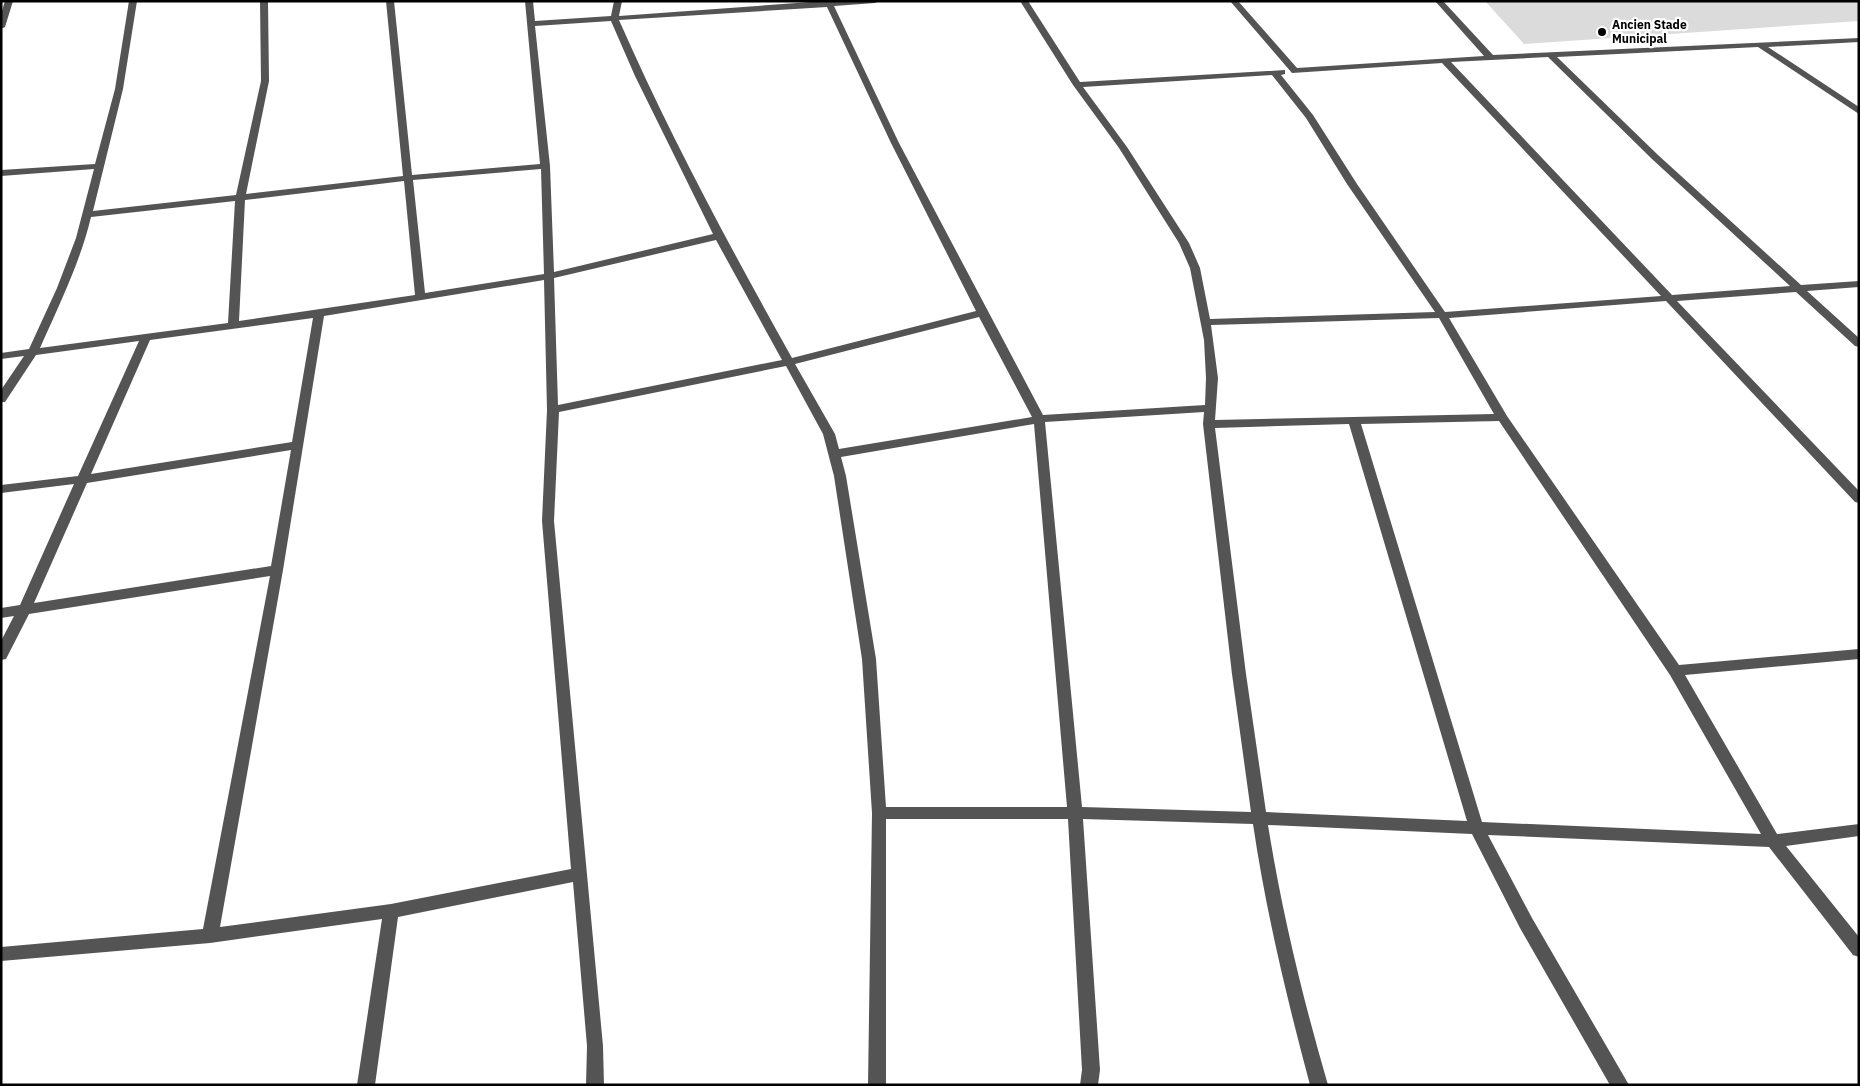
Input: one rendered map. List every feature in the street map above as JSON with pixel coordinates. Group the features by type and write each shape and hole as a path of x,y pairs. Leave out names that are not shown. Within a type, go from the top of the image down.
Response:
{"street":[{"path":"1,27 9,1"},
{"path":"1,399 33,351 62,288 81,238 119,88 133,1"},
{"path":"233,326 240,198 265,81 264,1"},
{"path":"390,1 420,296"},
{"path":"529,1 545,166 553,410 548,521 595,1046 595,1085"},
{"path":"618,1 614,19 662,124 719,236 829,434 840,476 869,659 879,812 877,1085"},
{"path":"530,24 829,2 875,1"},
{"path":"1024,1 1077,84 1123,147 1184,243 1195,268 1206,322 1212,378 1209,424 1242,705 1258,818 1298,1016 1319,1085"},
{"path":"1234,1 1295,71"},
{"path":"1439,1 1492,58"},
{"path":"829,2 895,143 982,313 1039,419 1075,813 1091,1070 1089,1085"},
{"path":"1077,84 1444,60 1859,40"},
{"path":"1761,46 1859,111"},
{"path":"1550,55 1655,157 1859,344"},
{"path":"1444,60 1859,499"},
{"path":"1275,72 1310,117 1352,184 1442,315 1502,417 1674,671 1773,841 1859,950"},
{"path":"1,173 99,166"},
{"path":"87,215 407,178 545,166"},
{"path":"1,356 319,314 549,276 719,236"},
{"path":"1206,322 1442,315 1859,284"},
{"path":"553,410 788,362 982,313"},
{"path":"210,936 277,570 296,444 319,314"},
{"path":"1,655 25,608 84,479 146,337"},
{"path":"834,454 1039,419 1210,408"},
{"path":"1209,424 1502,417"},
{"path":"1354,421 1477,829 1526,923 1620,1085"},
{"path":"1,489 84,479 296,444"},
{"path":"1,612 277,570"},
{"path":"1674,671 1859,654"},
{"path":"879,812 1075,813 1258,818 1773,841 1859,830"},
{"path":"1,954 210,936 391,911 580,874"},
{"path":"366,1085 391,911"}],"shaded area":[{"name":"Ancien Stade Municipal","path":"1485,1 1859,1 1859,21 1524,44"}],"place":[{"name":"Ancien Stade Municipal","path":"1602,32"}]}
